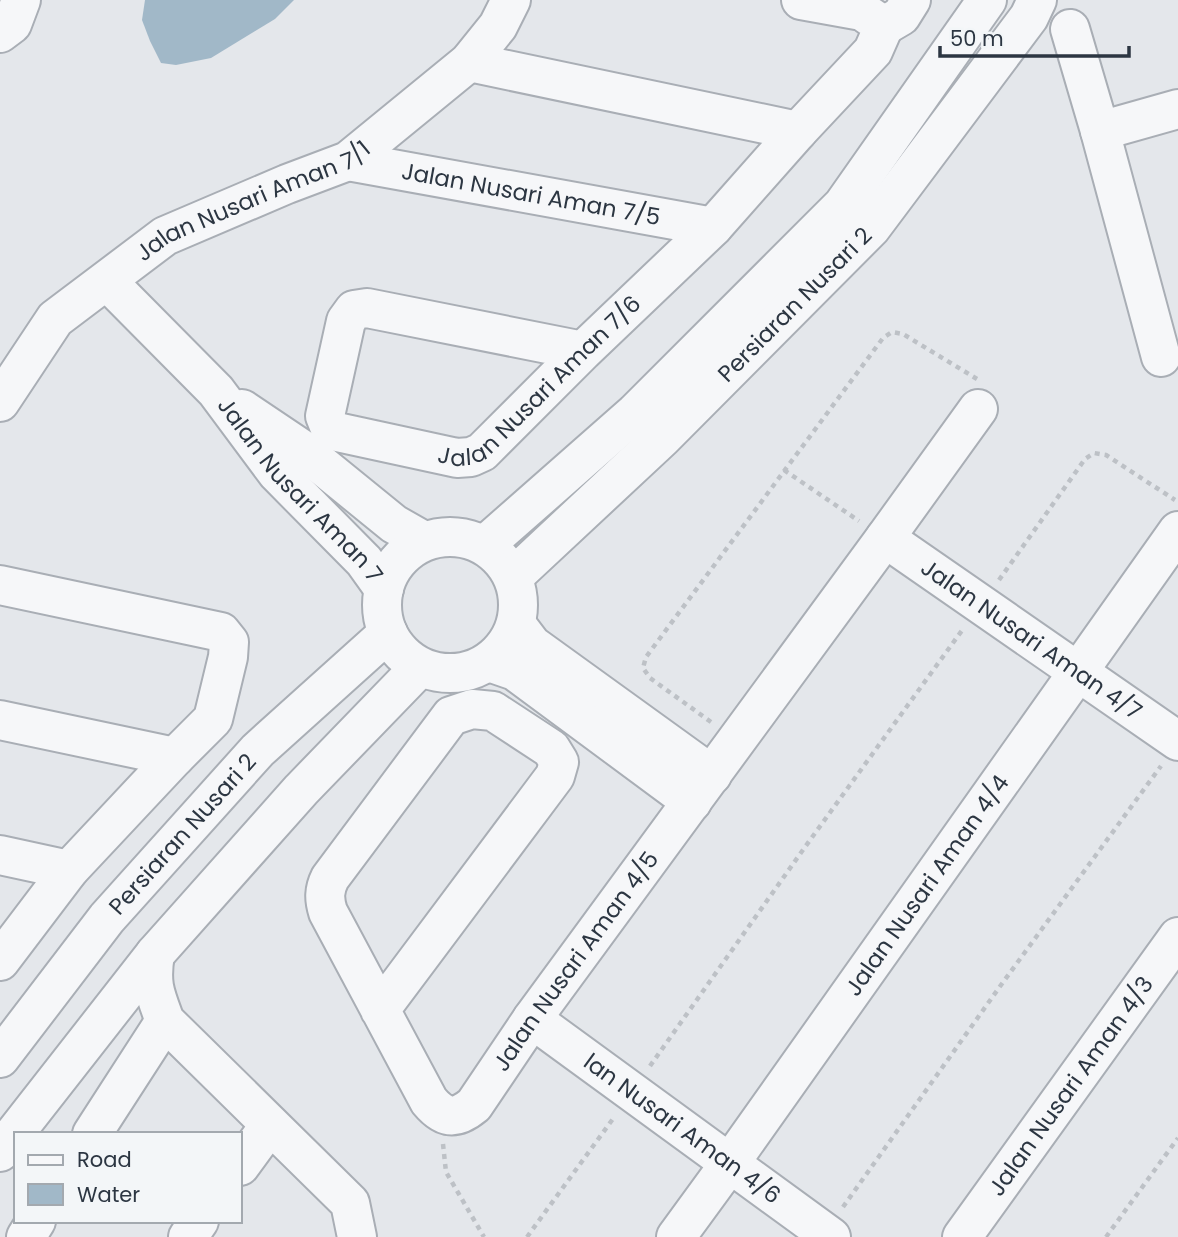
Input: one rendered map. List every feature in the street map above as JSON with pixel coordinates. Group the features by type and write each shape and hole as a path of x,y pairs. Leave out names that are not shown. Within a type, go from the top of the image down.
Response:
{"street":[{"path":"0,33 12,24 21,0"},
{"name":"Jalan Nusari Aman 7/1","path":"0,402 55,319 165,236 286,184 348,161 470,62 498,26 511,0"},
{"path":"802,0 862,11 884,26"},
{"name":"Jalan Nusari Aman 7/6","path":"583,351 367,307 354,310 346,321 325,416 329,426 337,432 457,458 471,457 482,452 583,351 713,228 873,51 884,26 901,16 911,0"},
{"name":"Persiaran Nusari 2","path":"485,545 635,413 843,205 987,0"},
{"name":"Persiaran Nusari 2","path":"513,577 662,438 871,228 1029,17 1037,0"},
{"path":"1070,29 1161,357"},
{"path":"470,62 798,131"},
{"path":"1100,131 1178,109"},
{"name":"Jalan Nusari Aman 7/5","path":"348,161 713,228"},
{"name":"Jalan Nusari Aman 7","path":"107,281 216,391 277,473 364,561 384,589"},
{"name":"Jalan Nusari Aman 7","path":"216,391 303,450 394,524 424,541"},
{"name":"Jalan Nusari Aman 4/5","path":"450,1116 464,1114 474,1105 532,1019 978,409"},
{"name":"Jalan Nusari Aman 4/4","path":"676,1237 1178,531"},
{"path":"444,536 466,538 485,545 501,559 513,577 519,600 516,624 506,645 489,662 467,672 444,674 421,667 401,653 388,633 382,610 384,589 392,569 406,553 424,541 444,536"},
{"name":"Jalan Nusari Aman 4/7","path":"885,538 1079,672 1170,753"},
{"path":"0,586 221,632 229,642 213,719 69,870 0,961"},
{"path":"516,624 532,645 702,789"},
{"name":"Persiaran Nusari 2","path":"0,1058 107,918 258,750 388,633"},
{"path":"489,662 515,671 702,789"},
{"path":"16,1132 155,954 302,790 421,667"},
{"path":"380,1010 555,776 559,762 551,749 493,710 472,709 451,716 325,888 324,900 328,912 380,1010 429,1101 438,1112 450,1116"},
{"path":"0,720 175,757"},
{"path":"0,855 69,870"},
{"name":"Jalan Nusari Aman 4/3","path":"962,1237 1178,937"},
{"path":"155,954 153,991 165,1021 350,1203 357,1237"},
{"path":"101,1023 140,1017 165,1021"},
{"name":"lan Nusari Aman 4/6","path":"532,1019 828,1235"},
{"path":"93,1132 165,1021"},
{"path":"242,1163 270,1125"},
{"path":"0,1152 14,1134"}],"path":[{"path":"737,741 650,678 643,668 646,657 883,338 892,332 902,334 977,379 981,392 978,409"},
{"path":"527,1237 1085,458 1094,453 1105,455 1178,502"},
{"path":"784,470 885,538"},
{"path":"828,1235 1001,985 1170,753"},
{"path":"450,1116 443,1142 446,1172 484,1237"},
{"path":"1106,1237 1178,1138"}],"water":[{"path":"145,0 294,0 275,19 211,58 176,65 161,63 150,41 142,20"}]}
